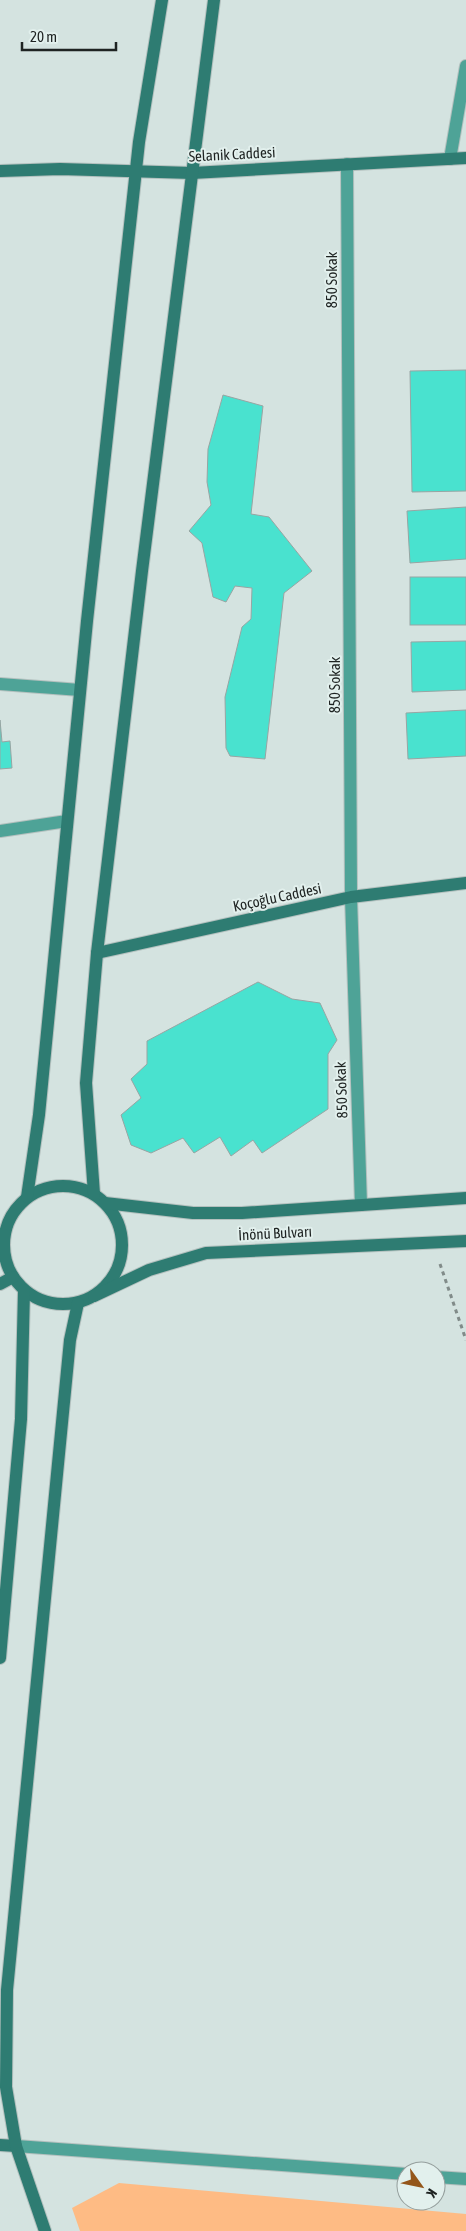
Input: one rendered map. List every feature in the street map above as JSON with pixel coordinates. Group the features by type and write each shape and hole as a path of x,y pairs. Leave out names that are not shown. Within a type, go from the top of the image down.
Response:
{"main road":[{"path":"27,1197 39,1115 80,690 136,172 162,0"},
{"path":"94,1194 86,1083 97,953 214,0"},
{"name":"Selanik Caddesi","path":"0,171 60,169 192,173 466,158"},
{"name":"Koçoğlu Caddesi","path":"97,953 351,897 466,883"},
{"path":"60,1185 77,1187 94,1194 106,1203 115,1215 121,1232 122,1250 118,1268 108,1284 94,1296 78,1303 59,1305 40,1300 24,1290 13,1277 6,1262 3,1230 14,1211 27,1197 43,1189 60,1185"},
{"name":"İnönü Bulvarı","path":"106,1203 193,1213 242,1213 466,1198"},
{"name":"İnönü Bulvarı","path":"94,1296 149,1270 206,1253 466,1241"},
{"path":"0,1284 13,1277"},
{"path":"0,1658 21,1419 24,1290"},
{"path":"45,2231 16,2146 6,2087 7,1990 70,1340 78,1303"},
{"path":"0,2145 16,2146"}],"street":[{"path":"450,159 466,66"},
{"name":"850 Sokak","path":"347,164 351,897 361,1205"},
{"path":"0,684 80,690"},
{"path":"0,831 67,821"},
{"path":"16,2146 396,2173"},
{"path":"446,2178 466,2179"}],"path":[{"path":"433,1242 466,1340"}],"shaded area":[{"path":"119,2183 396,2208 396,2211 432,2211 466,2214 466,2231 80,2231 72,2208"}],"building":[{"path":"466,370 466,491 412,492 410,371"},
{"path":"223,395 263,406 251,514 269,517 312,571 284,593 265,759 230,756 226,748 225,697 242,627 251,619 252,588 235,586 226,602 213,597 202,543 189,531 211,505 207,482 208,449"},
{"path":"466,507 466,559 410,563 407,511"},
{"path":"410,577 466,577 466,625 410,625"},
{"path":"466,641 466,690 412,692 411,642"},
{"path":"466,710 466,756 408,759 406,713"},
{"path":"0,720 2,742 10,741 12,768 0,769"},
{"path":"258,982 292,999 320,1003 337,1040 328,1054 328,1109 262,1153 253,1140 231,1156 220,1137 194,1153 183,1138 151,1153 131,1145 121,1115 141,1098 131,1079 147,1064 147,1041"}]}
